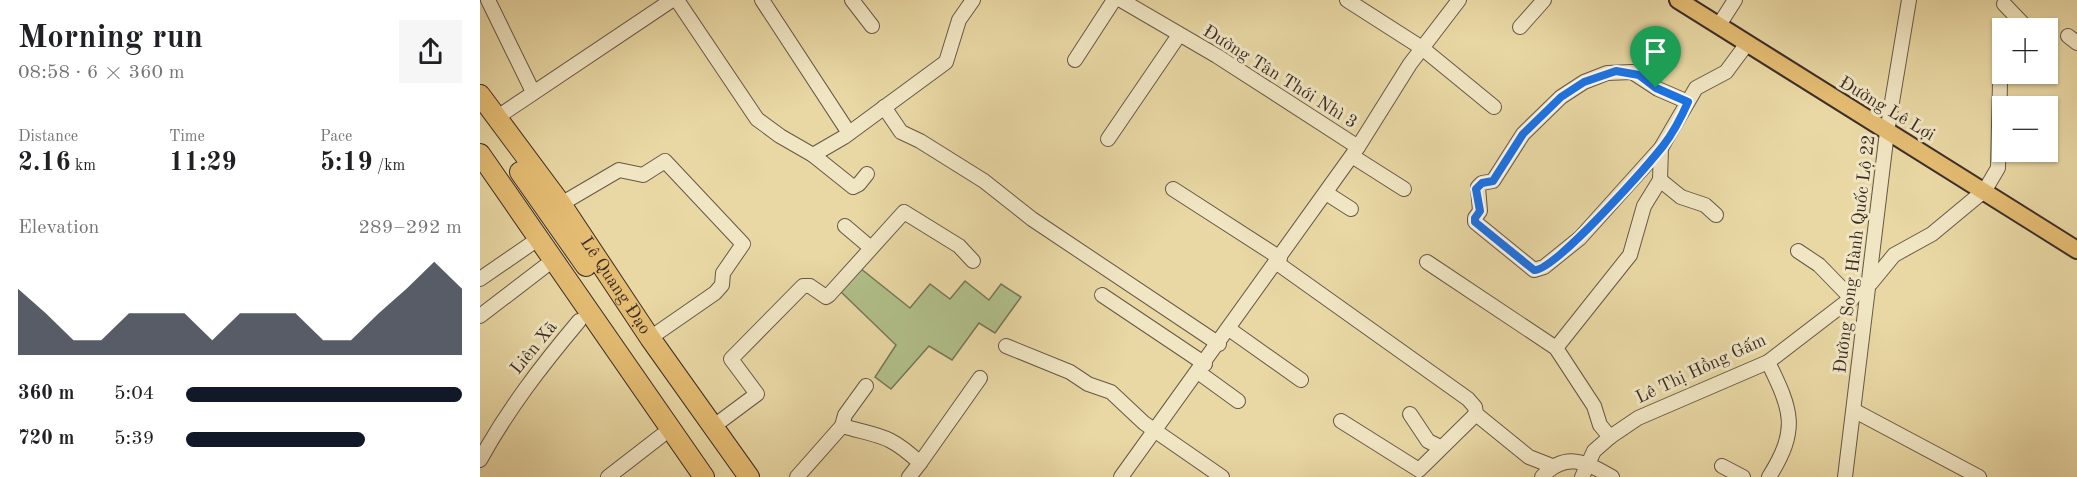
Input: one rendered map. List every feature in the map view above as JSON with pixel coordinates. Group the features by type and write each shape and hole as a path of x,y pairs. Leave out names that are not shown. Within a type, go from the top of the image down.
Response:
{"highway":[{"name":"Lê Quang Đạo","path":"480,95 486,121 733,477"},
{"name":"Lê Quang Đạo","path":"486,121 561,204 650,338 749,477"},
{"name":"Lê Quang Đạo","path":"480,154 534,243 544,267 579,321 689,477"},
{"name":"Lê Quang Đạo","path":"480,176 534,243 704,477"}],"main road":[{"name":"Đường Lê Lợi","path":"1678,0 1887,132 1986,190 2077,250"}],"street":[{"path":"488,0 532,92"},
{"path":"486,121 672,0"},
{"path":"677,0 757,118 780,136 813,155 853,186 859,184 867,174"},
{"path":"762,0 849,133"},
{"path":"852,0 872,26"},
{"path":"813,155 849,133 946,62 959,20 973,0"},
{"path":"1075,60 1114,0"},
{"name":"Đường Tân Thới Nhì 3","path":"1121,0 1217,56 1355,151 1404,189"},
{"path":"1347,0 1422,48 1494,106"},
{"path":"1121,477 1154,428 1219,344 1279,260 1355,151 1422,48 1460,0"},
{"path":"1520,27 1544,0"},
{"path":"1719,25 1735,0"},
{"name":"Đường Song Hành Quốc Lộ 22","path":"1845,477 1871,283 1887,132 1909,0"},
{"path":"2004,4 2017,18"},
{"path":"1108,139 1179,35"},
{"path":"1688,102 1658,89 1632,72 1616,71 1584,82 1561,97 1523,134 1493,181 1482,183 1478,187 1480,211 1475,222 1532,268 1539,270 1580,238 1661,148 1688,102 1696,88 1726,72 1746,45"},
{"path":"1986,190 1998,168 2000,84"},
{"path":"884,107 900,132 920,141 984,181 1032,219 1219,344"},
{"path":"1557,348 1630,255 1644,206 1660,180 1661,148"},
{"path":"561,204 619,170 643,175 665,161 743,244 723,273 722,285 715,293 650,338"},
{"path":"1660,180 1684,198 1705,205 1716,215"},
{"path":"1173,189 1279,260 1468,399 1475,407 1476,414 1529,457 1552,466"},
{"name":"Lê Thị Hồng Gấm","path":"1585,471 1594,451 1638,418 1768,362 1871,283 1894,255 1932,234 1986,190"},
{"path":"1326,193 1351,208"},
{"path":"714,426 757,394 731,359 803,286 810,286 826,297 904,212 959,246 973,261"},
{"path":"845,226 871,248"},
{"path":"480,279 534,243"},
{"path":"1798,251 1819,265 1852,299"},
{"path":"1427,262 1557,348 1594,406 1600,424 1610,437"},
{"path":"480,316 544,267"},
{"path":"1102,295 1201,368 1238,401"},
{"name":"Liên Xã","path":"480,459 496,430 533,375 579,321"},
{"path":"1229,329 1301,380"},
{"path":"1006,346 1070,372 1088,384 1111,392 1135,416 1222,477"},
{"path":"1768,362 1787,407 1790,429 1786,450 1769,477"},
{"path":"909,477 981,378"},
{"path":"797,477 843,426 844,417 866,386"},
{"path":"1855,411 1979,477"},
{"path":"1410,414 1428,441 1440,447"},
{"path":"1341,421 1414,469 1424,468 1440,447 1476,414"},
{"path":"843,426 890,438 920,463"},
{"path":"608,477 661,436"},
{"path":"1542,477 1552,466 1572,460 1585,471 1612,477"},
{"path":"1722,466 1743,477"}],"green space":[{"path":"860,268 910,308 930,284 950,299 965,281 989,300 1001,284 1021,297 995,333 979,323 952,360 929,346 891,389 875,377 896,345 841,292"}],"route":[{"path":"1616,71 1632,72 1656,88 1688,102 1679,122 1661,148 1580,238 1553,261 1539,270 1534,270 1475,222 1480,211 1476,189 1482,183 1493,181 1502,171 1523,134 1571,89 1616,71"}]}
